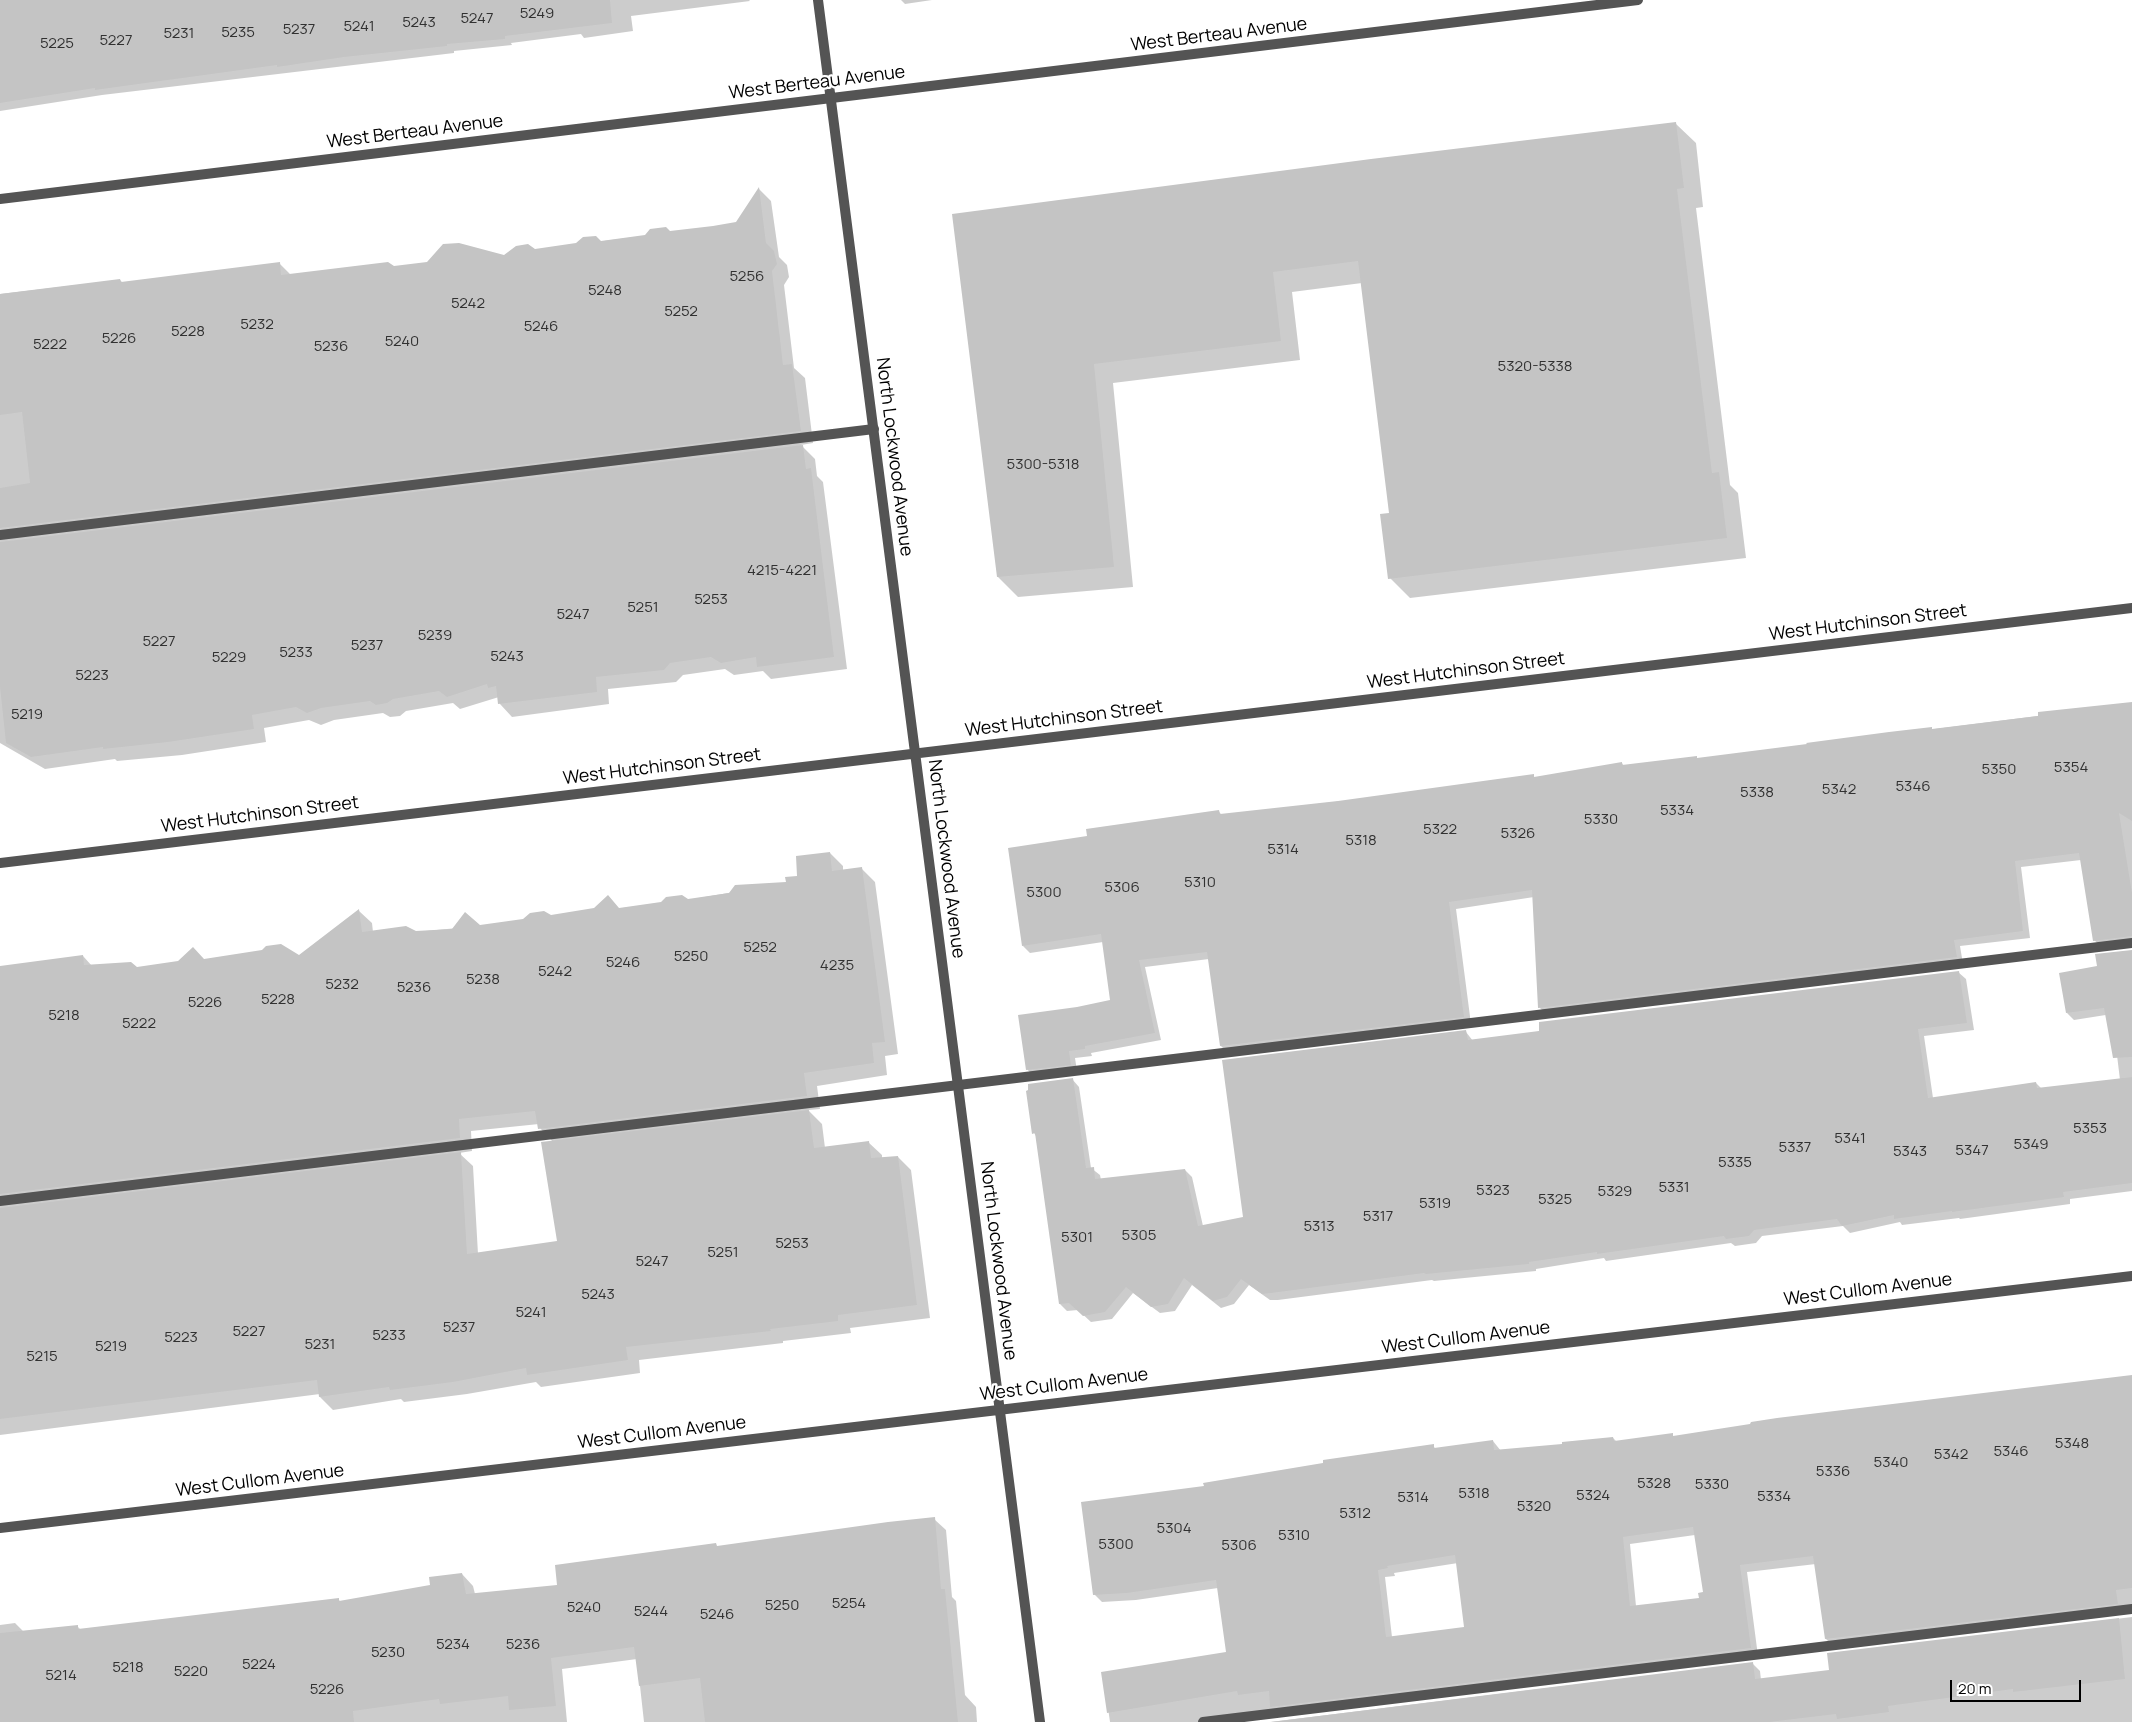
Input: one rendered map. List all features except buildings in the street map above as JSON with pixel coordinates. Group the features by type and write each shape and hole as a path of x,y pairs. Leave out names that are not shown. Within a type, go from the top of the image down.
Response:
{"street":[{"name":"North Lockwood Avenue","path":"818,0 1040,1722"},
{"name":"West Berteau Avenue","path":"0,199 1638,0"},
{"path":"0,535 874,429"},
{"name":"West Hutchinson Street","path":"0,863 2132,608"},
{"path":"0,1201 2132,943"},
{"name":"West Cullom Avenue","path":"0,1528 2132,1276"},
{"path":"1203,1722 2132,1609"}]}
